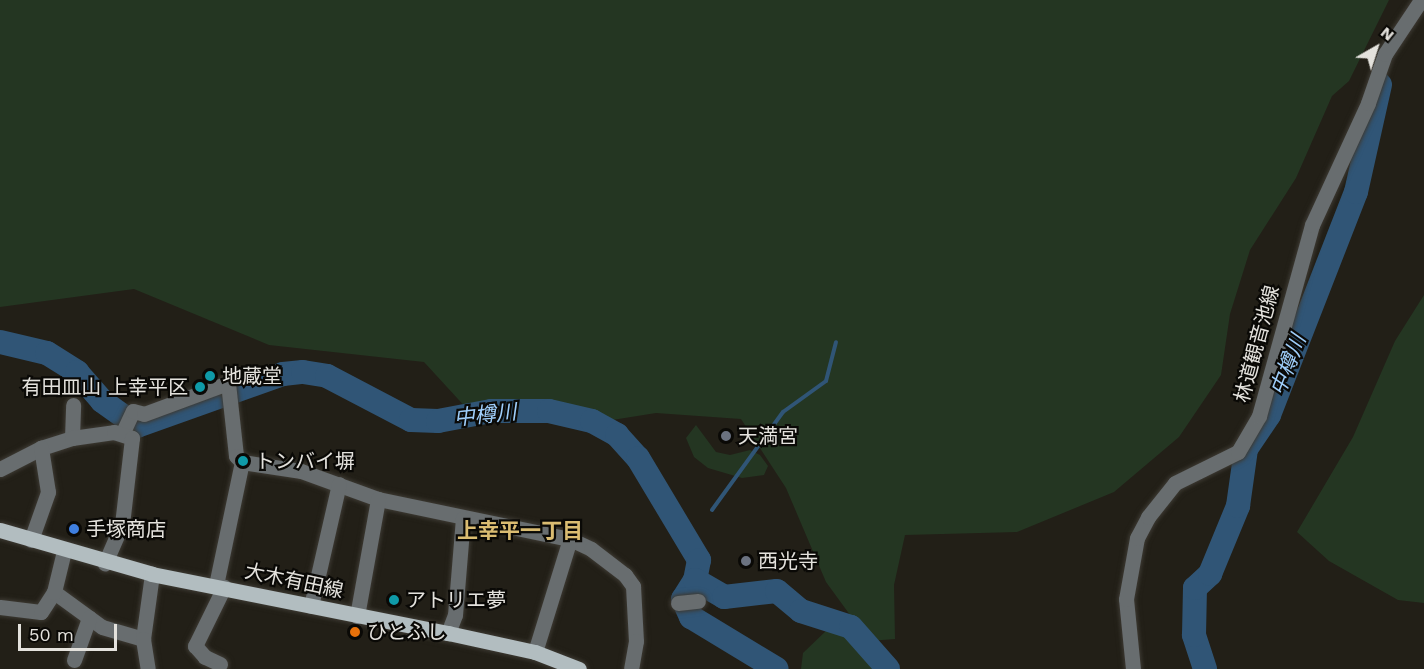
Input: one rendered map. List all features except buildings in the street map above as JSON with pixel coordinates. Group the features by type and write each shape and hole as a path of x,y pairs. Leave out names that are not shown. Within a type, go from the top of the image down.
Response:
{"main road":[{"name":"大木有田線","path":"0,530 105,563 448,633 579,669"}],"street":[{"name":"林道観音池線","path":"1133,669 1126,599 1137,538 1148,517 1175,483 1238,452 1259,416 1312,225 1364,113 1385,54 1421,0"},
{"path":"126,426 133,411 144,414 229,384 236,456 242,462 301,471 378,499 463,518 528,527 570,539 591,549 625,575 633,586 636,641 630,669"},
{"path":"72,438 73,405"},
{"path":"0,469 41,448 72,438 126,426"},
{"path":"105,563 122,524 132,438 126,426"},
{"path":"31,540 48,492 41,448"},
{"path":"220,664 205,657 195,646 220,586 242,462"},
{"path":"311,606 339,484"},
{"path":"357,616 378,499"},
{"path":"448,633 455,615 463,518"},
{"path":"541,659 570,539"},
{"path":"0,607 41,612 54,592 64,551"},
{"path":"148,669 143,639 152,574"},
{"path":"54,592 89,618 122,635 143,639"},
{"path":"678,603 698,601"},
{"path":"74,660 89,618"}],"green space":[{"path":"0,0 1389,0 1349,81 1332,96 1296,178 1250,250 1230,314 1221,375 1179,437 1114,492 1017,532 905,535 894,585 895,639 869,641 826,582 786,488 741,419 656,413 581,425 469,411 424,362 269,345 134,289 0,307"},
{"path":"1424,295 1424,603 1398,600 1329,561 1297,532 1353,437 1395,341"},
{"path":"696,425 716,452 730,455 750,450 760,455 768,466 764,475 742,478 708,468 694,457 686,438"},
{"path":"829,628 849,634 881,669 801,669 803,653"}],"waterway":[{"name":"中樽川","path":"1205,669 1194,635 1195,588 1210,574 1238,506 1246,449 1269,415 1356,192 1380,85"},
{"name":"中樽川","path":"0,342 47,353 77,372 102,401 137,426 283,374 303,372 327,376 411,420 438,421 491,411 549,411 592,421 617,435 638,458 699,560 695,580 683,599 691,617 777,669"},
{"path":"712,510 783,412 826,381 836,342"},
{"name":"中樽川","path":"695,580 724,597 777,591 801,611 851,627 888,669"}],"place":[{"name":"地蔵堂","path":"210,376"},
{"name":"有田皿山 上幸平区","path":"200,387"},
{"name":"天満宮","path":"726,436"},
{"name":"トンバイ塀","path":"243,461"},
{"name":"手塚商店","path":"74,529"},
{"name":"西光寺","path":"746,561"},
{"name":"アトリエ夢","path":"394,600"},
{"name":"ひとふし","path":"355,632"}],"district":[{"name":"上幸平一丁目","path":"520,531"}]}
